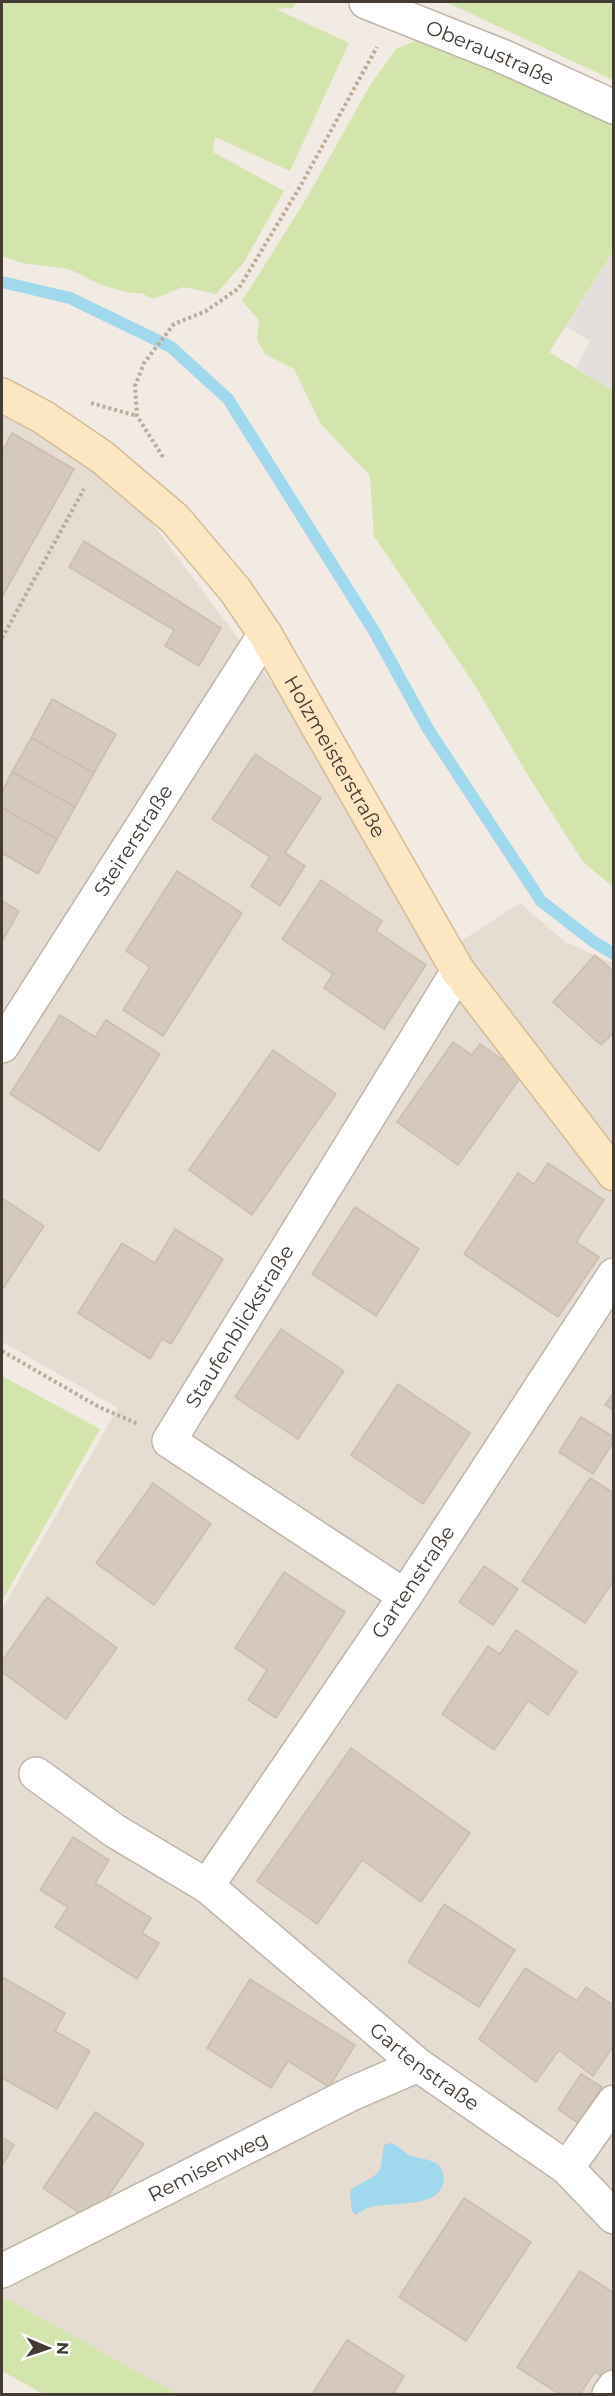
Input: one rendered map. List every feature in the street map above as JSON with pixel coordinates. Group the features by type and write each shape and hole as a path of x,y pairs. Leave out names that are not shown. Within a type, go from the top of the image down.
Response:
{"street":[{"name":"Oberaustraße","path":"379,7 502,56 614,107"},
{"name":"Holzmeisterstraße","path":"2,395 43,417 102,457 175,519 235,591 265,634 458,971 614,1174"},
{"name":"Steirerstraße","path":"2,1046 265,634"},
{"name":"Staufenblickstraße","path":"169,1441 458,971"},
{"name":"Gartenstraße","path":"207,1886 405,1596 614,1275"},
{"path":"169,1441 405,1596"},
{"name":"Gartenstraße","path":"36,1774 115,1831 207,1886 418,2065 567,2168 614,2217"},
{"name":"Remisenweg","path":"2,2271 351,2094 418,2065"},
{"path":"567,2168 614,2102"},
{"path":"609,2394 614,2387"}],"path":[{"path":"144,363 174,324 206,311 239,288 301,185 372,56 379,7"},
{"path":"82,401 137,416"},
{"path":"2,638 102,457"},
{"path":"2,1351 99,1407 133,1420 169,1441"}],"shaded area":[{"path":"613,252 613,391 576,368 590,341 566,327"},
{"path":"2,405 128,491 280,694 438,956 520,903 565,942 613,963 613,2394 177,2394 2,2296 2,1609 118,1408 2,1342"}],"green space":[{"path":"2,2 296,2 293,8 276,9 349,43 290,171 215,137 213,152 284,191 244,262 216,294 183,287 153,299 141,293 129,293 101,285 69,269 22,263 2,256"},
{"path":"446,2 613,2 613,80"},
{"path":"420,39 613,120 613,252 549,352 613,391 613,887 583,862 474,684 374,536 370,476 320,423 294,369 265,354 257,340 259,320 242,301 308,196 369,87 396,49"},
{"path":"2,1376 100,1429 2,1601"},
{"path":"2,2296 177,2394 43,2394 2,2371"}],"water":[{"path":"390,2143 409,2155 430,2160 439,2165 443,2174 442,2186 437,2194 427,2199 377,2206 365,2209 356,2215 352,2211 351,2189 373,2177 380,2170 384,2145"}],"building":[{"path":"12,433 74,469 2,597 2,452"},
{"path":"84,541 221,628 199,666 165,646 174,630 69,567"},
{"path":"52,699 116,734 94,773 31,738"},
{"path":"31,738 94,773 75,807 12,772"},
{"path":"255,754 321,798 285,853 305,866 280,906 251,886 270,857 212,819"},
{"path":"12,772 75,807 57,839 2,808 2,792"},
{"path":"2,808 57,839 38,874 2,853"},
{"path":"177,871 242,913 163,1036 123,1010 150,967 126,951"},
{"path":"321,880 382,921 376,931 426,965 384,1029 324,988 333,974 282,939"},
{"path":"2,901 19,911 2,942"},
{"path":"595,955 614,972 614,1032 601,1045 553,1002"},
{"path":"60,1015 95,1037 106,1020 160,1054 99,1151 10,1094"},
{"path":"453,1042 472,1055 480,1044 523,1074 458,1165 397,1122"},
{"path":"273,1050 336,1094 252,1215 189,1170"},
{"path":"548,1163 604,1200 576,1242 599,1257 558,1317 464,1254 518,1173 534,1184"},
{"path":"2,1198 44,1226 2,1290"},
{"path":"355,1207 419,1249 376,1316 312,1274"},
{"path":"175,1229 223,1259 171,1344 162,1339 150,1359 78,1313 122,1243 155,1263"},
{"path":"281,1329 344,1371 298,1439 235,1397"},
{"path":"398,1384 470,1433 423,1504 351,1455"},
{"path":"614,1392 614,1410 605,1405"},
{"path":"581,1417 614,1437 614,1441 593,1474 559,1452"},
{"path":"590,1478 614,1493 614,1580 585,1623 522,1581"},
{"path":"153,1483 211,1524 154,1605 96,1563"},
{"path":"484,1566 518,1589 493,1625 459,1602"},
{"path":"284,1572 345,1612 276,1718 248,1700 267,1670 235,1648"},
{"path":"47,1597 117,1648 66,1719 2,1672 2,1661"},
{"path":"516,1630 577,1672 548,1715 528,1701 494,1750 442,1714 488,1646 500,1654"},
{"path":"351,1748 470,1833 421,1902 362,1860 317,1924 257,1881"},
{"path":"73,1837 109,1860 95,1883 151,1918 142,1933 159,1943 137,1979 55,1927 68,1907 40,1890"},
{"path":"444,1904 515,1950 479,2007 408,1962"},
{"path":"525,1968 577,2001 586,1987 614,2006 614,2045 593,2076 559,2050 536,2082 479,2039"},
{"path":"2,1977 65,2013 55,2031 90,2051 57,2109 2,2078"},
{"path":"250,1979 355,2045 329,2087 288,2061 271,2088 207,2048"},
{"path":"581,2074 602,2087 578,2123 558,2109"},
{"path":"95,2112 144,2144 91,2221 43,2188"},
{"path":"2,2137 14,2145 2,2166"},
{"path":"464,2198 531,2242 466,2341 399,2297"},
{"path":"580,2271 614,2293 614,2367 605,2379 595,2372 580,2394 559,2394 517,2367"},
{"path":"347,2340 404,2376 394,2392 398,2394 312,2394"}],"waterway":[{"path":"2,282 70,298 171,347 228,399 374,631 428,729 541,901 594,942 614,954"}]}
